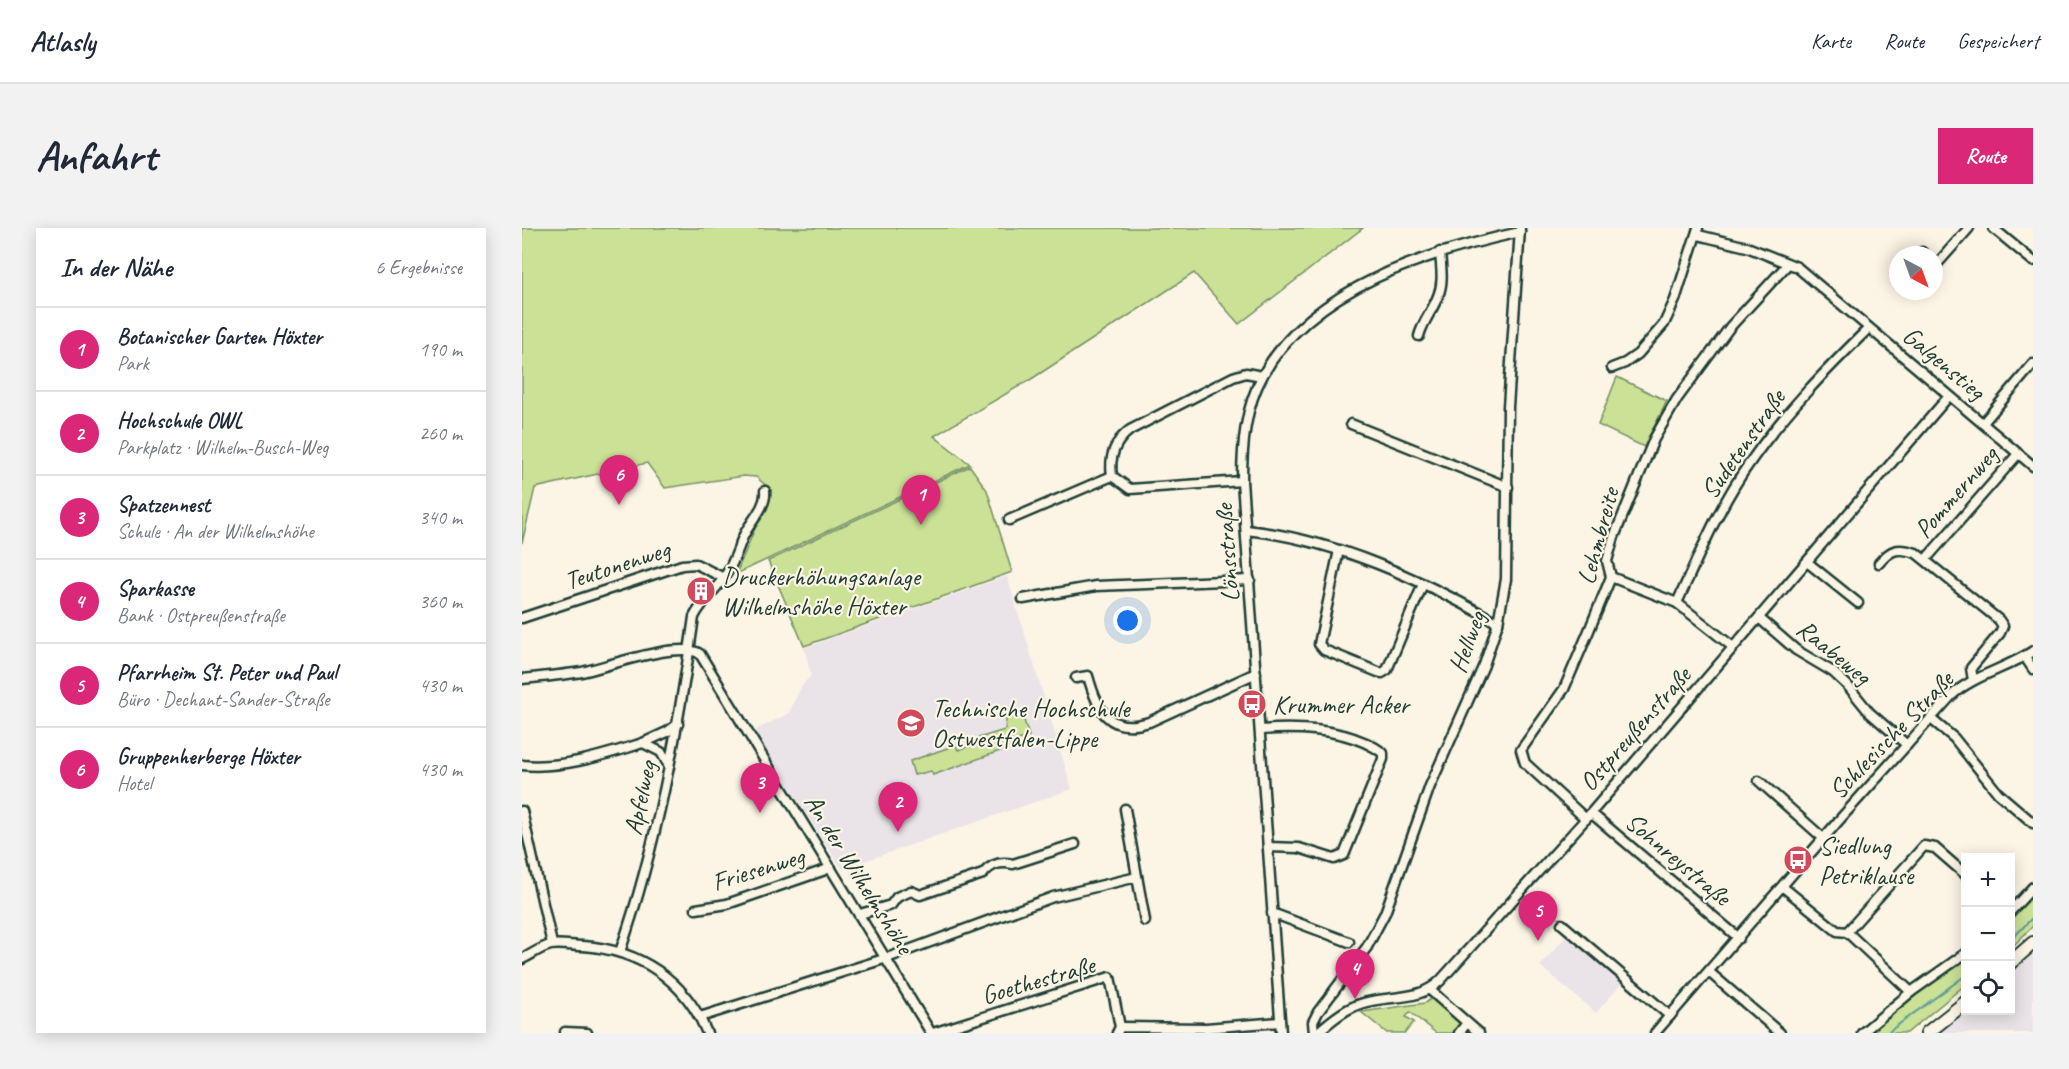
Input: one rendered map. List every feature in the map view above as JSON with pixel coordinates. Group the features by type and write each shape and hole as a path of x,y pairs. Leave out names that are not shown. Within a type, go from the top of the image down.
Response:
{"main road":[{"path":"2012,961 2033,943"},
{"path":"1927,1033 1961,1005"}],"street":[{"path":"1943,257 1969,228"},
{"path":"1993,228 2033,261"},
{"name":"Lönsstraße","path":"1281,1033 1242,481 1244,432 1262,376 1293,334 1329,306 1381,274 1440,252 1520,230"},
{"name":"Hellweg","path":"1316,1033 1313,1022 1318,1012 1367,947 1385,913 1430,786 1484,665 1498,623 1506,579 1508,407 1520,230"},
{"path":"1612,368 1638,354 1664,324 1675,300 1692,244 1698,232"},
{"name":"Galgenstieg","path":"1698,232 1747,247 1797,267 2033,466"},
{"path":"1419,336 1423,323 1439,294 1442,279 1440,252"},
{"name":"Lehmbreite","path":"1588,816 1525,764 1520,755 1564,689 1611,577 1607,561 1630,493 1654,439 1677,399 1730,327 1788,264"},
{"name":"Sudetenstraße","path":"1677,603 1711,530 1750,462 1802,397 1869,328"},
{"path":"1983,423 2033,364"},
{"path":"1242,481 1139,490 1122,485 1112,476 1112,455 1123,436 1130,430 1233,377 1246,373 1262,376"},
{"name":"Ostpreußenstraße","path":"1430,990 1588,816 1949,396"},
{"path":"1351,424 1508,487"},
{"name":"Pommernweg","path":"1926,559 2018,454"},
{"path":"1009,520 1112,476"},
{"path":"522,679 585,671 660,652 690,650 694,617 700,604 724,578 736,559 742,538 764,502 765,491"},
{"path":"1246,530 1289,535 1339,550 1423,584 1498,623"},
{"name":"Pommernweg","path":"1879,563 1892,550 1900,549 1926,559 1999,620 2003,626 2000,633 1971,668 1973,680"},
{"path":"1339,550 1319,644 1324,650 1382,674 1387,670 1423,584"},
{"path":"1807,562 1858,603"},
{"name":"Teutonenweg","path":"522,618 690,564 710,569 724,578"},
{"path":"1611,577 1677,603 1733,647"},
{"path":"1023,599 1096,586 1250,580"},
{"name":"Raabeweg","path":"1759,618 1796,650 1833,672 1870,713 1907,745"},
{"name":"Apfelweg","path":"620,952 640,889 669,766 690,650"},
{"name":"An der Wilhelmshöhe","path":"690,650 700,654 932,1033"},
{"path":"2029,654 2033,669"},
{"name":"Schlesische Straße","path":"1655,1033 1823,838 1951,696 1973,680 2029,654"},
{"path":"1076,678 1088,676 1096,706 1103,714 1112,721 1134,726 1149,722 1256,673"},
{"path":"1931,719 1954,738 1998,793 2033,823"},
{"path":"522,765 548,766 574,762 643,743 667,732 678,723"},
{"path":"1260,730 1293,728 1324,731 1376,748 1383,753 1383,759 1344,855 1334,859 1299,848 1268,847"},
{"path":"643,743 661,752 669,766"},
{"path":"1759,781 1823,838"},
{"path":"1125,810 1145,921"},
{"path":"522,812 552,944"},
{"name":"Sohnreystraße","path":"1588,816 1739,938"},
{"path":"861,914 891,905 897,897 911,891 920,895 983,874 988,867 1003,861 1013,864 1075,844"},
{"path":"1847,932 1924,846 1935,848 1961,871"},
{"name":"Friesenweg","path":"696,909 726,904 831,868"},
{"path":"700,1017 887,958 1053,897 1137,877"},
{"path":"1783,887 1837,931 1847,932 1911,992"},
{"path":"2015,907 2033,887"},
{"path":"1272,913 1349,942"},
{"path":"1562,924 1670,1016"},
{"path":"522,959 552,944 620,952 641,960 680,988 700,1017 707,1033"},
{"path":"1862,1033 1911,992 1961,956"},
{"path":"1709,972 1780,1033"},
{"name":"Goethestraße","path":"932,1033 1110,977 1118,1030"},
{"path":"1316,1033 1358,1004 1414,997 1430,990 1479,1033"},
{"path":"1118,1030 1206,1028 1280,1022"},
{"path":"1459,1033 1467,1023"},
{"path":"565,1032 587,1033"}],"shaded area":[{"name":"Technische Hochschule Ostwestfalen-Lippe","path":"1007,576 1072,789 842,869 753,731 788,714 801,687 811,675 804,648"},
{"path":"1567,935 1622,983 1596,1013 1540,966"},
{"path":"2033,950 2033,1033 1936,1033 1961,1012 1961,1015 2015,1015 2015,966"}],"green space":[{"path":"522,228 1363,228 1239,324 1194,273 1033,378 934,436 970,464 736,574 771,490 756,477 744,476 665,488 647,463 535,488 522,543"},
{"path":"1617,377 1667,401 1644,447 1598,425"},
{"path":"970,466 987,490 1012,572 804,646 768,561"},
{"path":"1022,714 1029,736 1013,742 1014,746 933,775 931,771 914,775 910,761 956,745 958,750 976,744 975,739 1005,730 1006,719"},
{"path":"2033,893 2033,926 2015,944 2015,914"},
{"path":"1961,960 1961,988 1907,1033 1866,1033"},
{"path":"1434,997 1463,1023 1456,1033 1436,1033 1410,1012 1406,1017 1414,1022 1405,1033 1387,1033 1361,1012 1425,1003"}],"waterway":[{"path":"2015,936 2033,917"},
{"path":"1887,1033 1961,979"}],"place":[{"name":"Gruppenherberge Höxter","path":"619,505"},
{"name":"Botanischer Garten Höxter","path":"921,525"},
{"name":"Druckerhöhungsanlage Wilhelmshöhe Höxter","path":"701,591"},
{"name":"Krummer Acker","path":"1252,704"},
{"name":"Technische Hochschule Ostwestfalen-Lippe","path":"911,723"},
{"name":"Spatzennest","path":"760,813"},
{"name":"Hochschule OWL","path":"898,832"},
{"name":"Siedlung Petriklause","path":"1798,860"},
{"name":"Pfarrheim St. Peter und Paul","path":"1538,941"},
{"name":"Sparkasse","path":"1355,999"}]}
